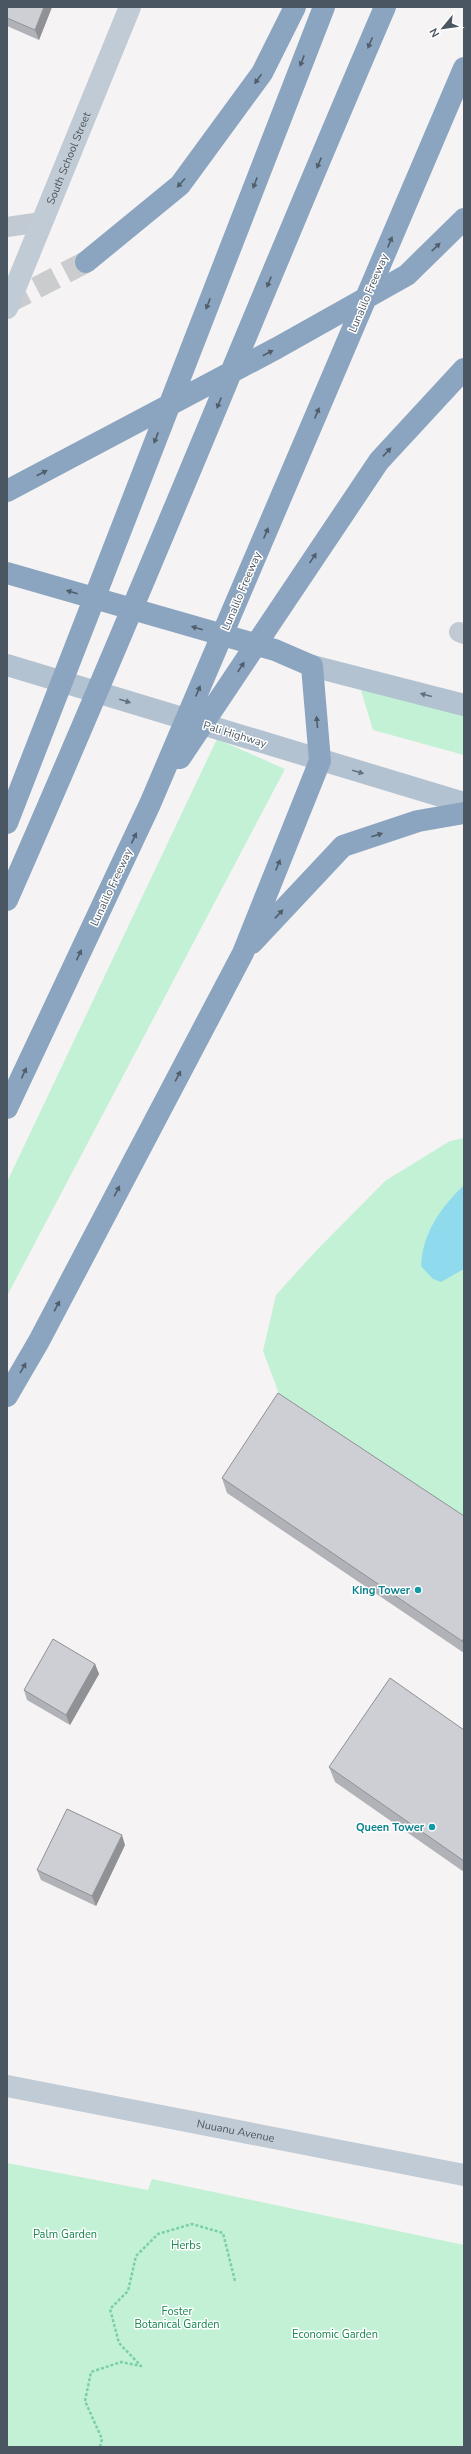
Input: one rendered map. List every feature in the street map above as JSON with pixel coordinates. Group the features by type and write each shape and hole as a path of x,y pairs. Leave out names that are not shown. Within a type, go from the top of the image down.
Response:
{"highway":[{"path":"86,262 180,185 262,73 295,7"},
{"path":"7,823 324,7"},
{"path":"7,900 161,544 275,266 385,7"},
{"name":"Lunalilo Freeway","path":"7,1108 150,804 464,68"},
{"path":"7,491 277,348 407,275 464,219"},
{"path":"150,804 379,461 464,369"},
{"path":"7,574 275,650 312,666 320,761 243,953 39,1341 7,1396"},
{"path":"243,953 343,846 418,821 464,813"}],"main road":[{"name":"South School Street","path":"7,308 130,7"},
{"name":"Pali Highway","path":"7,666 464,803"},
{"path":"312,666 464,705"},
{"name":"Nuuanu Avenue","path":"7,2086 464,2175"}],"lane":[{"path":"7,228 42,222"}],"path":[{"path":"100,2447 102,2439 85,2402 91,2372 121,2362 141,2366 119,2343 110,2309 128,2291 136,2256 158,2234 192,2224 223,2233 235,2281"}],"green space":[{"path":"359,684 464,715 464,755 373,730"},
{"path":"217,739 285,769 7,1296 7,1182"},
{"path":"464,1138 464,1530 281,1399 263,1351 276,1295 315,1252 385,1181 450,1141"},
{"name":"Foster Botanical Garden","path":"7,2163 148,2190 152,2179 464,2245 464,2447 7,2447"}],"water":[{"path":"464,1185 464,1269 441,1282 433,1279 421,1266 422,1254 434,1222 448,1202"}],"building":[{"path":"7,7 44,7 35,30 7,18"},
{"name":"King Tower","path":"278,1393 464,1516 464,1638 462,1641 222,1478"},
{"path":"53,1639 95,1664 66,1715 24,1690"},
{"name":"Queen Tower","path":"390,1678 464,1730 464,1861 329,1767"},
{"path":"67,1809 122,1835 92,1896 37,1870"}],"tunnel":[{"path":"7,303 86,262"}],"place":[{"name":"King Tower","path":"418,1590"},
{"name":"Queen Tower","path":"432,1827"}],"park label":[{"name":"Palm Garden","path":"65,2234"},
{"name":"Herbs","path":"186,2245"},
{"name":"Economic Garden","path":"335,2334"}]}
